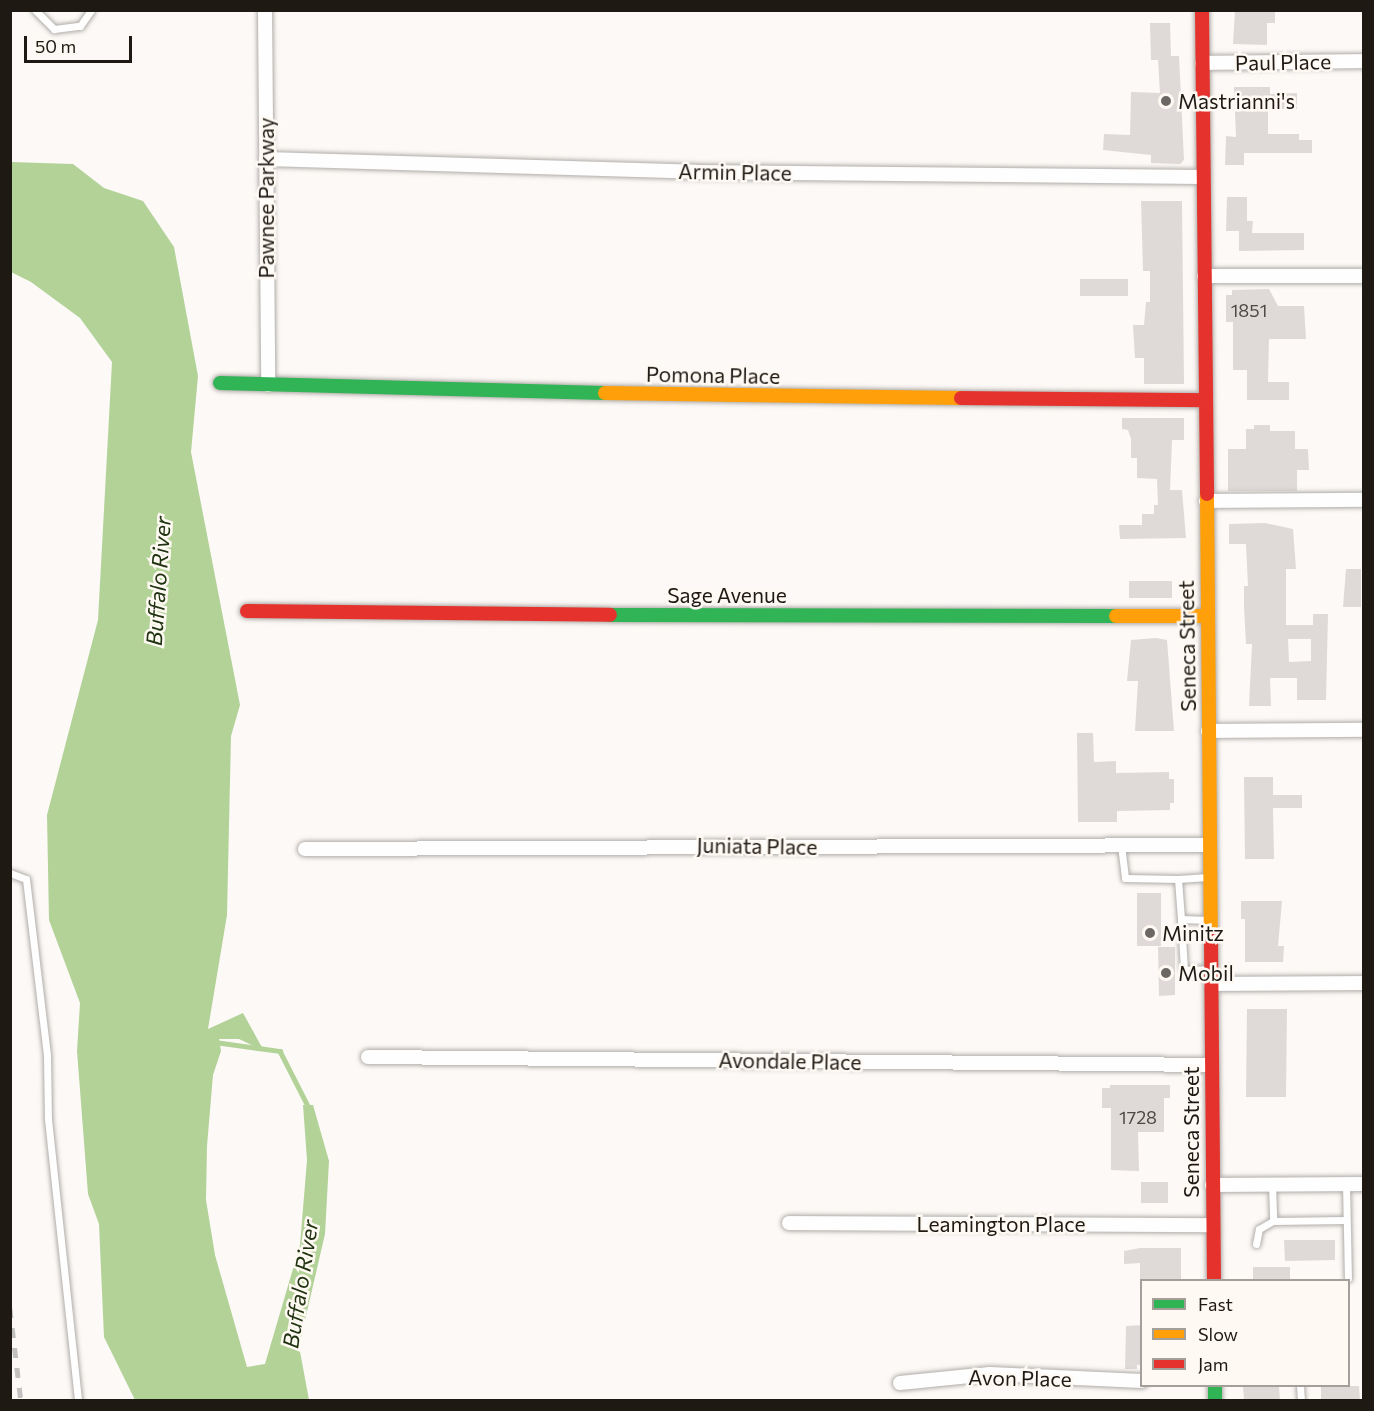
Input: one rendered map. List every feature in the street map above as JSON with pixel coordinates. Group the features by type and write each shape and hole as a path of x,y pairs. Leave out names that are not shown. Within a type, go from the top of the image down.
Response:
{"street":[{"name":"Pawnee Parkway","path":"265,10 268,385"},
{"name":"Seneca Street","path":"1202,10 1208,845 1214,1279"},
{"name":"Paul Place","path":"1202,63 1364,61"},
{"name":"Armin Place","path":"266,159 696,172 1203,177"},
{"path":"1204,276 1364,276"},
{"name":"Pomona Place","path":"220,383 767,397 1205,400"},
{"path":"1206,501 1364,500"},
{"name":"Sage Avenue","path":"247,610 771,617 1207,616"},
{"path":"1208,731 1364,730"},
{"name":"Juniata Place","path":"305,849 1208,845"},
{"path":"1211,984 1364,983"},
{"name":"Avondale Place","path":"368,1057 1212,1065"},
{"path":"1212,1185 1364,1184"},
{"name":"Leamington Place","path":"789,1223 1213,1226"},
{"name":"Avon Place","path":"900,1383 990,1374 1140,1381"}],"lane":[{"path":"35,10 54,29 80,26 91,10"},
{"path":"1121,846 1125,878 1209,877"},
{"path":"10,873 26,879 47,1056 48,1119 78,1401"},
{"path":"1178,879 1184,970 1211,969"},
{"path":"1180,919 1210,920"},
{"path":"1272,1184 1273,1221"},
{"path":"1346,1184 1348,1278"},
{"path":"1256,1244 1259,1229 1273,1221 1346,1220"}],"water":[{"path":"11,162 73,164 104,188 143,201 174,247 198,376 191,452 240,705 231,736 227,915 208,1029 243,1013 264,1051 239,1039 219,1039 221,1051 213,1075 207,1146 206,1200 215,1255 247,1367 265,1364 300,1245 307,1160 303,1105 313,1105 329,1161 325,1234 299,1346 309,1400 135,1400 104,1337 99,1224 88,1194 77,1051 80,1003 49,920 47,815 98,620 112,362 80,318 31,282 11,272"}],"building":[{"path":"1235,10 1275,10 1275,23 1267,23 1267,45 1233,44"},
{"path":"1150,23 1170,23 1171,56 1179,56 1184,160 1180,164 1151,163 1151,155 1103,150 1104,134 1130,135 1131,92 1160,93 1158,60 1151,60"},
{"path":"1234,87 1270,87 1270,94 1297,93 1297,109 1268,109 1268,134 1299,134 1299,140 1312,140 1312,153 1244,153 1244,165 1225,165 1226,136 1236,137"},
{"path":"1227,197 1247,197 1247,221 1253,221 1252,233 1304,233 1304,250 1239,251 1239,231 1226,231"},
{"path":"1141,201 1182,201 1184,384 1144,384 1144,358 1135,358 1133,325 1144,325 1146,302 1150,302 1150,271 1143,271"},
{"path":"1080,279 1128,279 1128,296 1080,296"},
{"path":"1269,289 1278,306 1304,306 1306,339 1269,339 1268,382 1289,382 1289,400 1247,400 1247,370 1233,370 1233,322 1226,322 1226,295 1232,295 1232,290"},
{"path":"1122,418 1184,418 1184,440 1172,440 1170,490 1182,490 1186,538 1120,539 1119,525 1142,525 1142,514 1154,514 1154,505 1158,505 1157,479 1137,478 1137,458 1131,458 1131,439 1128,430 1122,429"},
{"path":"1254,425 1270,425 1270,431 1295,431 1295,449 1308,449 1309,470 1297,470 1297,491 1228,491 1228,449 1246,449 1246,429 1254,429"},
{"path":"1265,523 1293,529 1296,569 1286,569 1286,625 1313,625 1313,614 1328,614 1326,700 1297,700 1297,678 1270,678 1271,706 1249,706 1252,644 1246,644 1244,586 1248,586 1246,544 1229,544 1229,524","holes":["1288,639 1311,639 1311,661 1289,662"]},
{"path":"1346,569 1361,569 1361,607 1343,607"},
{"path":"1129,581 1172,581 1172,598 1129,598"},
{"path":"1156,638 1167,640 1174,731 1135,731 1138,681 1127,681 1131,640"},
{"path":"1077,733 1093,733 1094,762 1116,761 1116,773 1169,772 1169,779 1174,779 1174,803 1170,803 1170,810 1117,811 1117,822 1078,822"},
{"path":"1244,777 1273,777 1273,795 1302,795 1302,808 1273,808 1274,859 1245,859"},
{"path":"1137,893 1161,893 1161,946 1137,946"},
{"path":"1241,901 1282,901 1278,946 1284,946 1283,962 1245,962 1245,919 1241,919"},
{"path":"1158,947 1175,947 1175,995 1159,996"},
{"path":"1247,1009 1287,1009 1286,1097 1246,1097"},
{"path":"1110,1085 1170,1085 1170,1098 1164,1098 1164,1132 1138,1132 1139,1171 1111,1170 1111,1108 1102,1108 1102,1088 1110,1088"},
{"path":"1141,1182 1168,1182 1168,1203 1141,1203"},
{"path":"1284,1240 1335,1240 1335,1260 1285,1261"},
{"path":"1140,1248 1181,1248 1181,1279 1140,1279 1140,1263 1124,1264 1124,1251"},
{"path":"1253,1267 1290,1267 1290,1279 1253,1279"},
{"path":"1140,1325 1140,1365 1137,1365 1137,1369 1125,1369 1126,1326"},
{"path":"1359,1386 1360,1401 1321,1401 1321,1387"},
{"path":"1243,1387 1279,1387 1280,1401 1244,1401"}],"waterway":[{"name":"Buffalo River","path":"215,1042 280,1051 310,1110"}],"railway":[{"path":"10,1308 21,1400"}],"traffic: fast":[{"path":"220,383 605,393"},
{"path":"610,615 1116,616"},
{"path":"1215,1387 1215,1400"}],"traffic: slow":[{"path":"605,393 961,398"},
{"path":"1207,494 1211,939"},
{"path":"1116,616 1207,616"}],"traffic: jam":[{"path":"1202,10 1207,494"},
{"path":"961,398 1205,400"},
{"path":"247,611 610,615"},
{"path":"1211,939 1214,1279"}],"place":[{"name":"Mastrianni's","path":"1166,101"},
{"name":"Minitz","path":"1150,933"},
{"name":"Mobil","path":"1166,973"}]}
